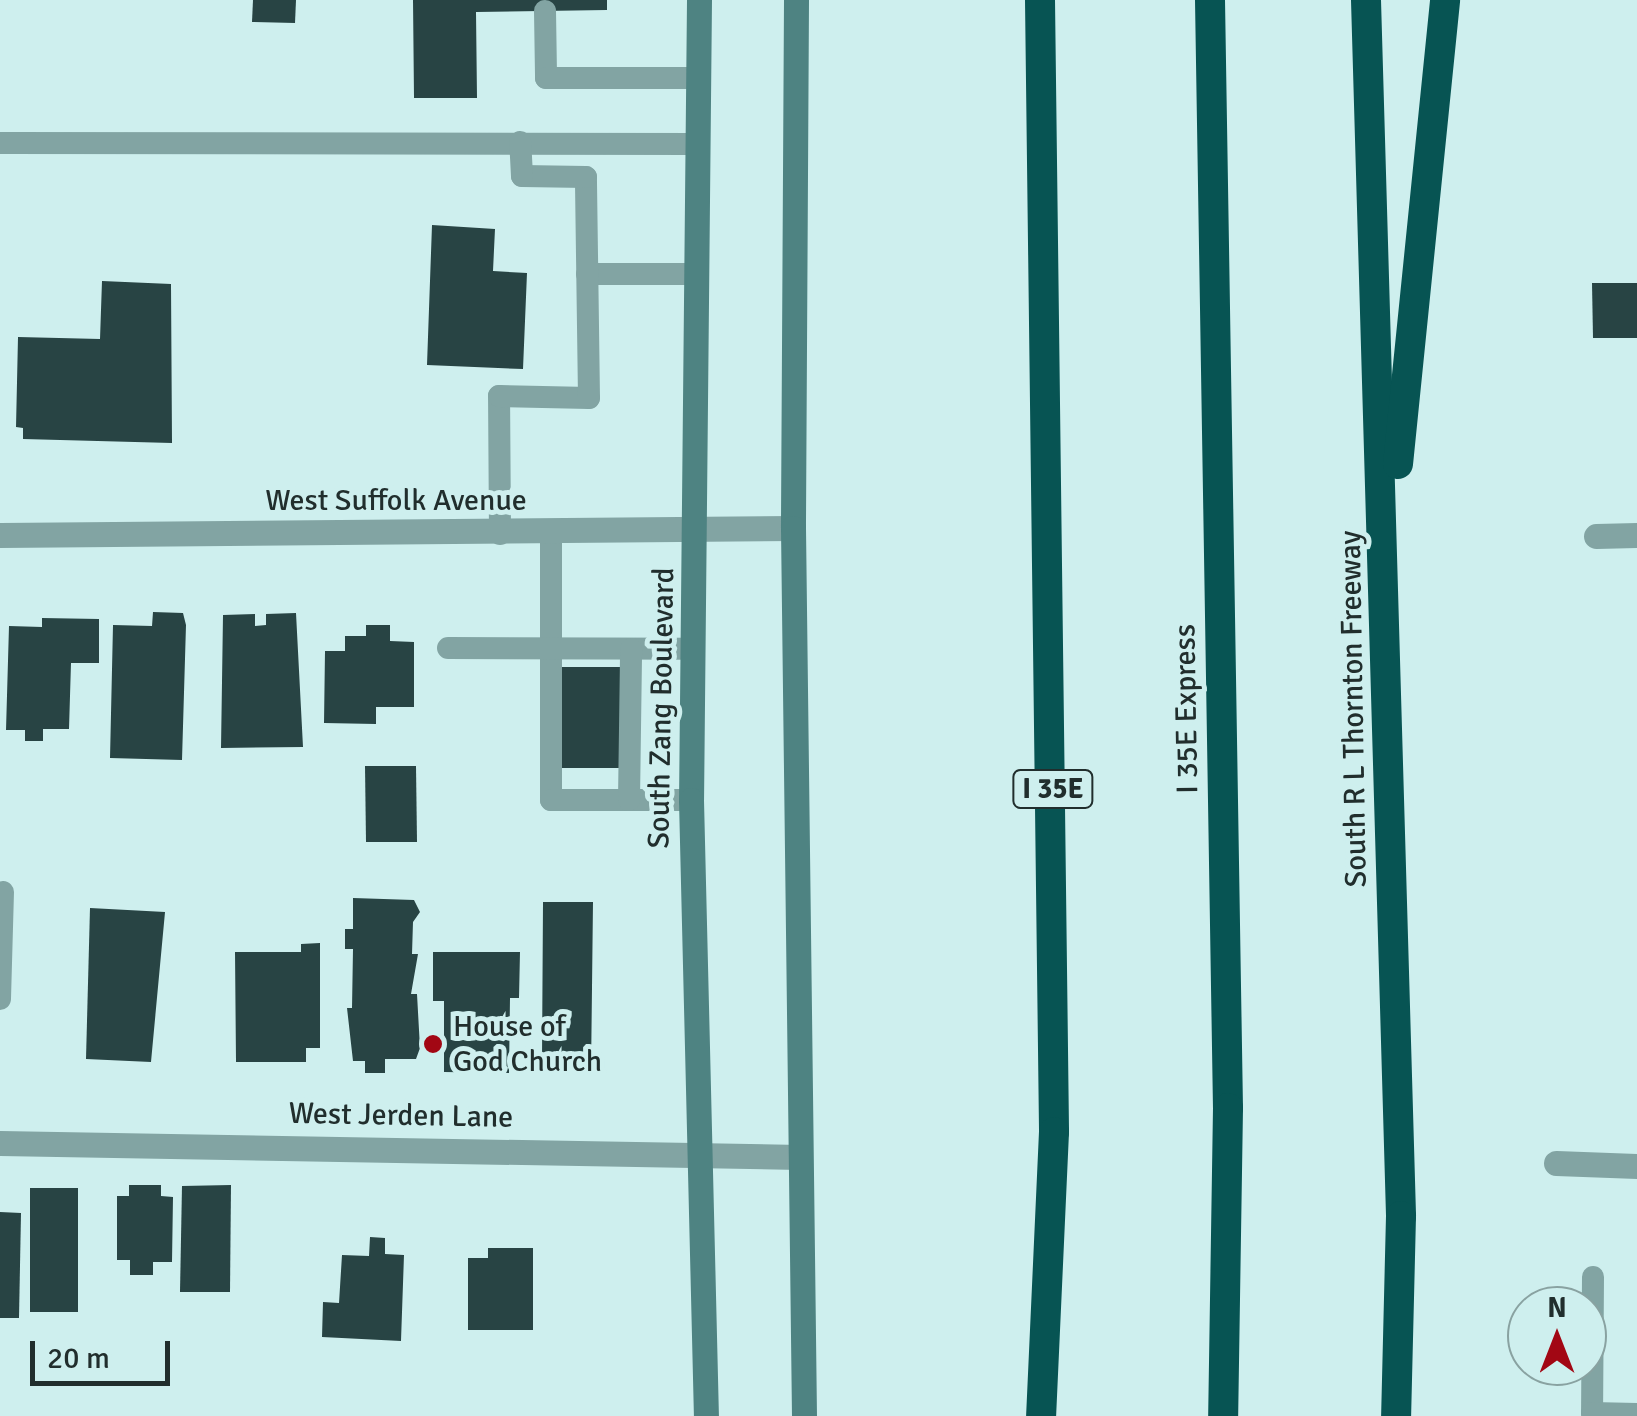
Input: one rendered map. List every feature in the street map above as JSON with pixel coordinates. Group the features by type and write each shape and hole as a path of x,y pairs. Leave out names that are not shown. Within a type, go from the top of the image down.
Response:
{"highway":[{"name":"I 35E","path":"1040,0 1054,1094 1041,1416"},
{"name":"I 35E Express","path":"1210,0 1228,1108 1222,1416"},
{"name":"South R L Thornton Freeway","path":"1366,0 1387,581 1400,1216 1396,1416"},
{"path":"1387,581 1445,0"}],"main road":[{"name":"South Zang Boulevard","path":"699,0 697,530 691,800 706,1416"},
{"path":"796,0 793,528 804,1416"}],"street":[{"name":"West Suffolk Avenue","path":"0,536 500,534 793,528"},
{"path":"1596,536 1637,535"},
{"name":"West Jerden Lane","path":"0,1143 800,1156"},
{"path":"1556,1163 1637,1166"}],"lane":[{"path":"545,11 546,78 698,78"},
{"path":"500,534 499,396 589,398 586,177 522,176 520,142"},
{"path":"0,143 698,144"},
{"path":"587,274 698,274"},
{"path":"551,533 551,800 691,800"},
{"path":"448,648 694,649"},
{"path":"629,800 631,650"},
{"path":"0,999 3,892"},
{"path":"1593,1277 1592,1412 1637,1414"}],"building":[{"path":"253,0 296,0 295,23 252,22"},
{"path":"413,0 607,0 607,10 476,12 477,98 414,98"},
{"path":"432,225 495,229 493,271 527,273 523,369 427,365"},
{"path":"102,281 171,284 172,443 23,439 23,428 16,427 18,337 100,339"},
{"path":"1592,283 1637,283 1637,338 1593,338"},
{"path":"153,612 183,613 186,625 182,760 110,758 113,625 152,626"},
{"path":"296,613 303,747 221,748 223,615 255,614 255,626 266,625 266,614"},
{"path":"42,618 99,619 99,663 71,663 69,729 43,729 43,741 25,741 25,730 6,730 9,626 42,627"},
{"path":"366,625 390,625 390,641 414,642 414,707 376,707 376,724 324,723 325,651 345,651 345,636 366,636"},
{"path":"556,667 623,667 623,768 556,768"},
{"path":"365,766 416,766 417,842 366,842"},
{"path":"353,898 414,900 420,912 413,922 412,954 418,954 411,994 417,994 420,1048 416,1059 385,1059 385,1073 365,1073 365,1061 353,1061 347,1008 352,1008 353,949 345,949 345,929 353,929"},
{"path":"543,902 593,902 591,1073 577,1073 577,1059 542,1058"},
{"path":"90,908 165,912 151,1062 86,1059"},
{"path":"320,943 320,1048 306,1048 306,1062 236,1062 235,952 301,952 301,944"},
{"path":"433,952 520,952 519,998 510,998 509,1073 444,1072 444,1001 433,1001"},
{"path":"129,1185 161,1185 161,1196 173,1197 172,1262 153,1262 153,1275 130,1275 130,1260 117,1260 117,1196 129,1196"},
{"path":"231,1185 230,1292 180,1292 182,1186"},
{"path":"30,1188 78,1188 78,1312 30,1312"},
{"path":"0,1212 21,1213 19,1318 0,1318"},
{"path":"370,1237 385,1238 385,1254 404,1255 401,1341 322,1337 323,1302 339,1303 342,1255 369,1256"},
{"path":"488,1248 533,1248 533,1330 468,1330 468,1258 488,1258"}],"place":[{"name":"House of God Church","path":"433,1044"}]}
